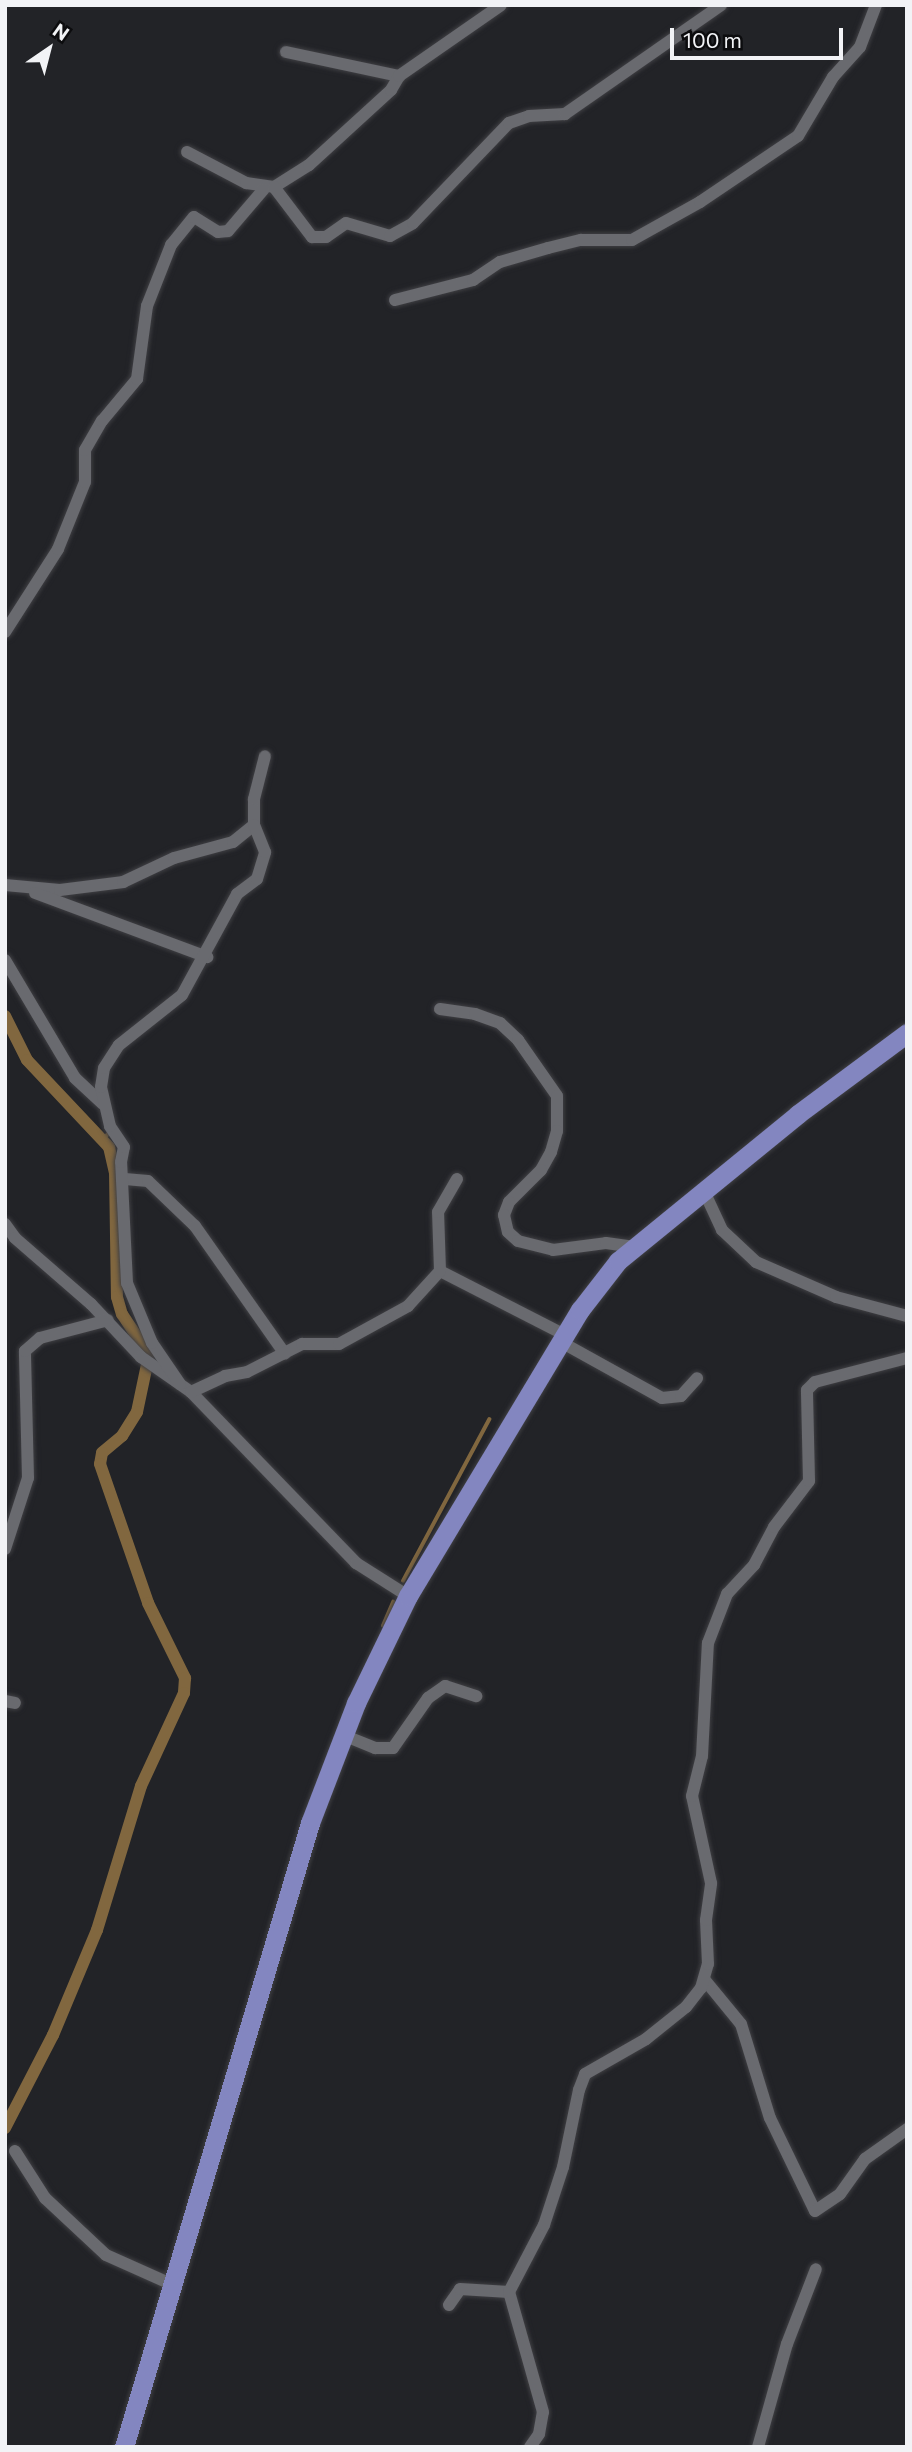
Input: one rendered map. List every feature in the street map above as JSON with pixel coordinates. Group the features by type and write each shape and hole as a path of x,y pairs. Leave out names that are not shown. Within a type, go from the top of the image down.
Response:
{"main road":[{"path":"124,2447 261,1978 343,1735 408,1596 563,1339 618,1261 703,1189 907,1033"}],"street":[{"path":"5,632 58,549 85,482 85,450 102,421 137,379 147,306 171,245 194,217 218,232 228,232 269,188 309,165 391,90 399,76 501,5"},
{"path":"187,152 269,188 312,237 327,237 346,223 390,236 413,223 509,123 529,116 565,114 721,5"},
{"path":"395,300 473,280 500,262 548,248 581,240 632,240 701,202 798,136 833,77 860,47 876,5"},
{"path":"286,52 399,76"},
{"path":"265,756 254,799 254,825 265,852 257,879 237,894 207,957 182,995 128,1033 104,1068 103,1104 112,1129 124,1147 121,1162 125,1179 127,1283 152,1343 186,1388 356,1563 408,1596"},
{"path":"12,886 60,890 123,882 174,858 233,842 254,825"},
{"path":"12,886 207,957"},
{"path":"5,960 75,1078 103,1104"},
{"path":"440,1009 475,1014 500,1023 518,1040 557,1096 557,1130 551,1152 541,1170 509,1202 504,1215 508,1233 518,1241 554,1250 606,1243 635,1247"},
{"path":"125,1179 148,1181 195,1226 285,1354"},
{"path":"186,1388 285,1354 302,1344 339,1344 408,1306 440,1271 438,1212 457,1180"},
{"path":"703,1189 722,1230 756,1262 836,1297 907,1316"},
{"path":"5,1224 15,1238 108,1320 141,1357 186,1388"},
{"path":"440,1271 662,1398 681,1396 697,1378"},
{"path":"5,1549 28,1478 25,1351 40,1338 108,1320"},
{"path":"530,2447 539,2434 543,2412 509,2292 544,2225 585,2074 667,2024 686,2007 704,1979 709,1946 706,1920 712,1897 692,1796 702,1756 711,1652 708,1643 727,1594 754,1565 774,1527 808,1481 810,1386 907,1358"},
{"path":"343,1735 375,1748 393,1748 428,1698 445,1686 476,1696"},
{"path":"704,1979 741,2024 770,2118 815,2211 840,2194 865,2159 907,2129"},
{"path":"15,2151 46,2199 106,2255 173,2285"},
{"path":"758,2447 787,2344 816,2269"},
{"path":"449,2305 460,2289 509,2292"}],"waterway":[{"path":"5,1016 27,1060 109,1147 115,1172 117,1297 122,1314 149,1355 137,1412 122,1436 102,1453 100,1464 148,1603 185,1678 184,1693 141,1786 97,1930 53,2035 5,2128"},
{"path":"104,1139 111,1130"},
{"path":"403,1581 489,1420"},
{"path":"383,1626 393,1602"}]}
